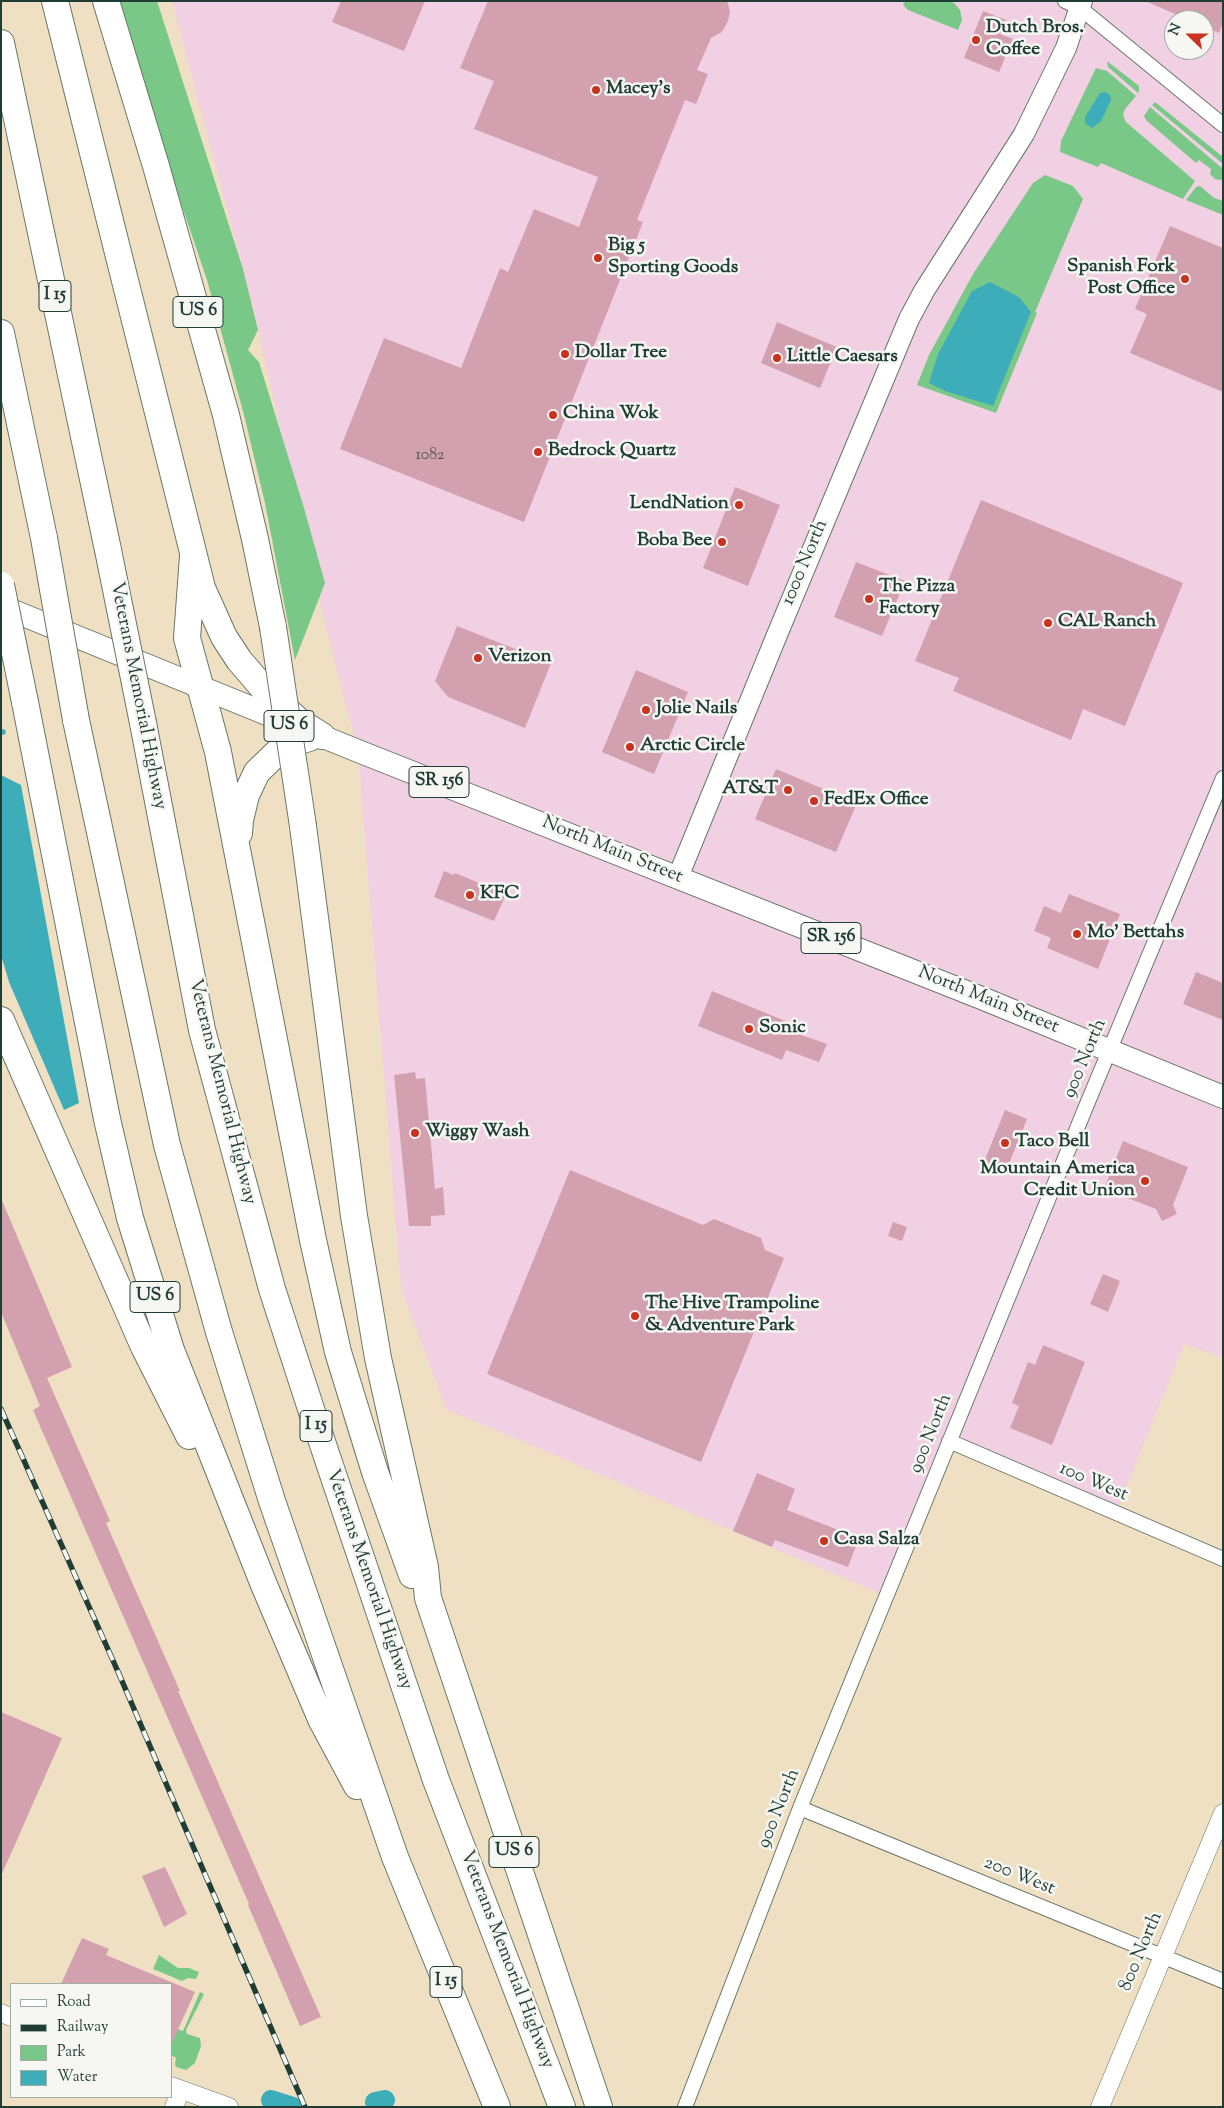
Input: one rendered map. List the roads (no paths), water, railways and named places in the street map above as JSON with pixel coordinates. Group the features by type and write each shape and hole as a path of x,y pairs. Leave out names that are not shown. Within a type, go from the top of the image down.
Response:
{"highway":[{"path":"55,1 192,556 212,614 231,649 269,695 300,722 322,736"},
{"name":"US 6","path":"106,1 224,406 273,627 303,826 356,1225 378,1358 425,1568 428,1598 599,2107"},
{"name":"Veterans Memorial Highway","path":"1,43 108,550 202,1030 272,1289 436,1780 562,2107"},
{"name":"I 15","path":"1,333 44,538 76,720 167,1145 216,1322 272,1501 395,1857 497,2107"},
{"path":"192,556 187,638 218,752 289,1125 338,1352 394,1526 415,1583 428,1598"},
{"name":"US 6","path":"1,585 107,1119 130,1218 171,1350 264,1585 321,1719 395,1857"},
{"path":"238,858 240,820 246,795 257,772 284,746 322,736"},
{"path":"1,1020 144,1347 264,1585"}],"main road":[{"name":"1000 North","path":"678,877 896,347 924,291 1028,127 1066,48 1076,4"},
{"name":"North Main Street","path":"1,606 1223,1097"}],"street":[{"path":"1076,4 1223,125"},
{"name":"900 North","path":"685,2107 800,1808 1109,1051 1223,778"},
{"name":"100 West","path":"949,1441 1223,1559"},
{"name":"200 West","path":"800,1808 1223,1980"},
{"name":"800 North","path":"1100,2107 1223,1812"},
{"path":"174,2107 176,2088 229,2107"}],"water":[{"path":"1105,92 1110,95 1111,100 1101,121 1092,128 1085,123 1085,117 1100,93"},
{"path":"990,282 1019,297 1031,312 993,406 945,391 929,383 938,354 972,291"},
{"path":"1,775 21,785 79,1103 64,1110 9,982 1,955"}],"waterway":[{"path":"271,2100 293,2107"},
{"path":"375,2102 385,2100"}],"railway":[{"path":"1,1409 119,1674 305,2107"}],"place":[{"name":"Dutch Bros. Coffee","path":"976,40"},
{"name":"Macey's","path":"596,90"},
{"name":"Big 5 Sporting Goods","path":"598,258"},
{"name":"Spanish Fork Post Office","path":"1185,279"},
{"name":"Dollar Tree","path":"565,354"},
{"name":"Little Caesars","path":"777,358"},
{"name":"China Wok","path":"553,415"},
{"name":"Bedrock Quartz","path":"538,452"},
{"name":"LendNation","path":"739,505"},
{"name":"Boba Bee","path":"722,542"},
{"name":"The Pizza Factory","path":"869,599"},
{"name":"CAL Ranch","path":"1048,623"},
{"name":"Verizon","path":"478,658"},
{"name":"Jolie Nails","path":"646,710"},
{"name":"Arctic Circle","path":"630,747"},
{"name":"AT&T","path":"788,790"},
{"name":"FedEx Office","path":"814,801"},
{"name":"KFC","path":"470,895"},
{"name":"Mo' Bettahs","path":"1077,934"},
{"name":"Sonic","path":"749,1029"},
{"name":"Wiggy Wash","path":"415,1133"},
{"name":"Taco Bell","path":"1005,1143"},
{"name":"Mountain America Credit Union","path":"1145,1181"},
{"name":"The Hive Trampoline & Adventure Park","path":"635,1316"},
{"name":"Casa Salza","path":"824,1541"}]}
